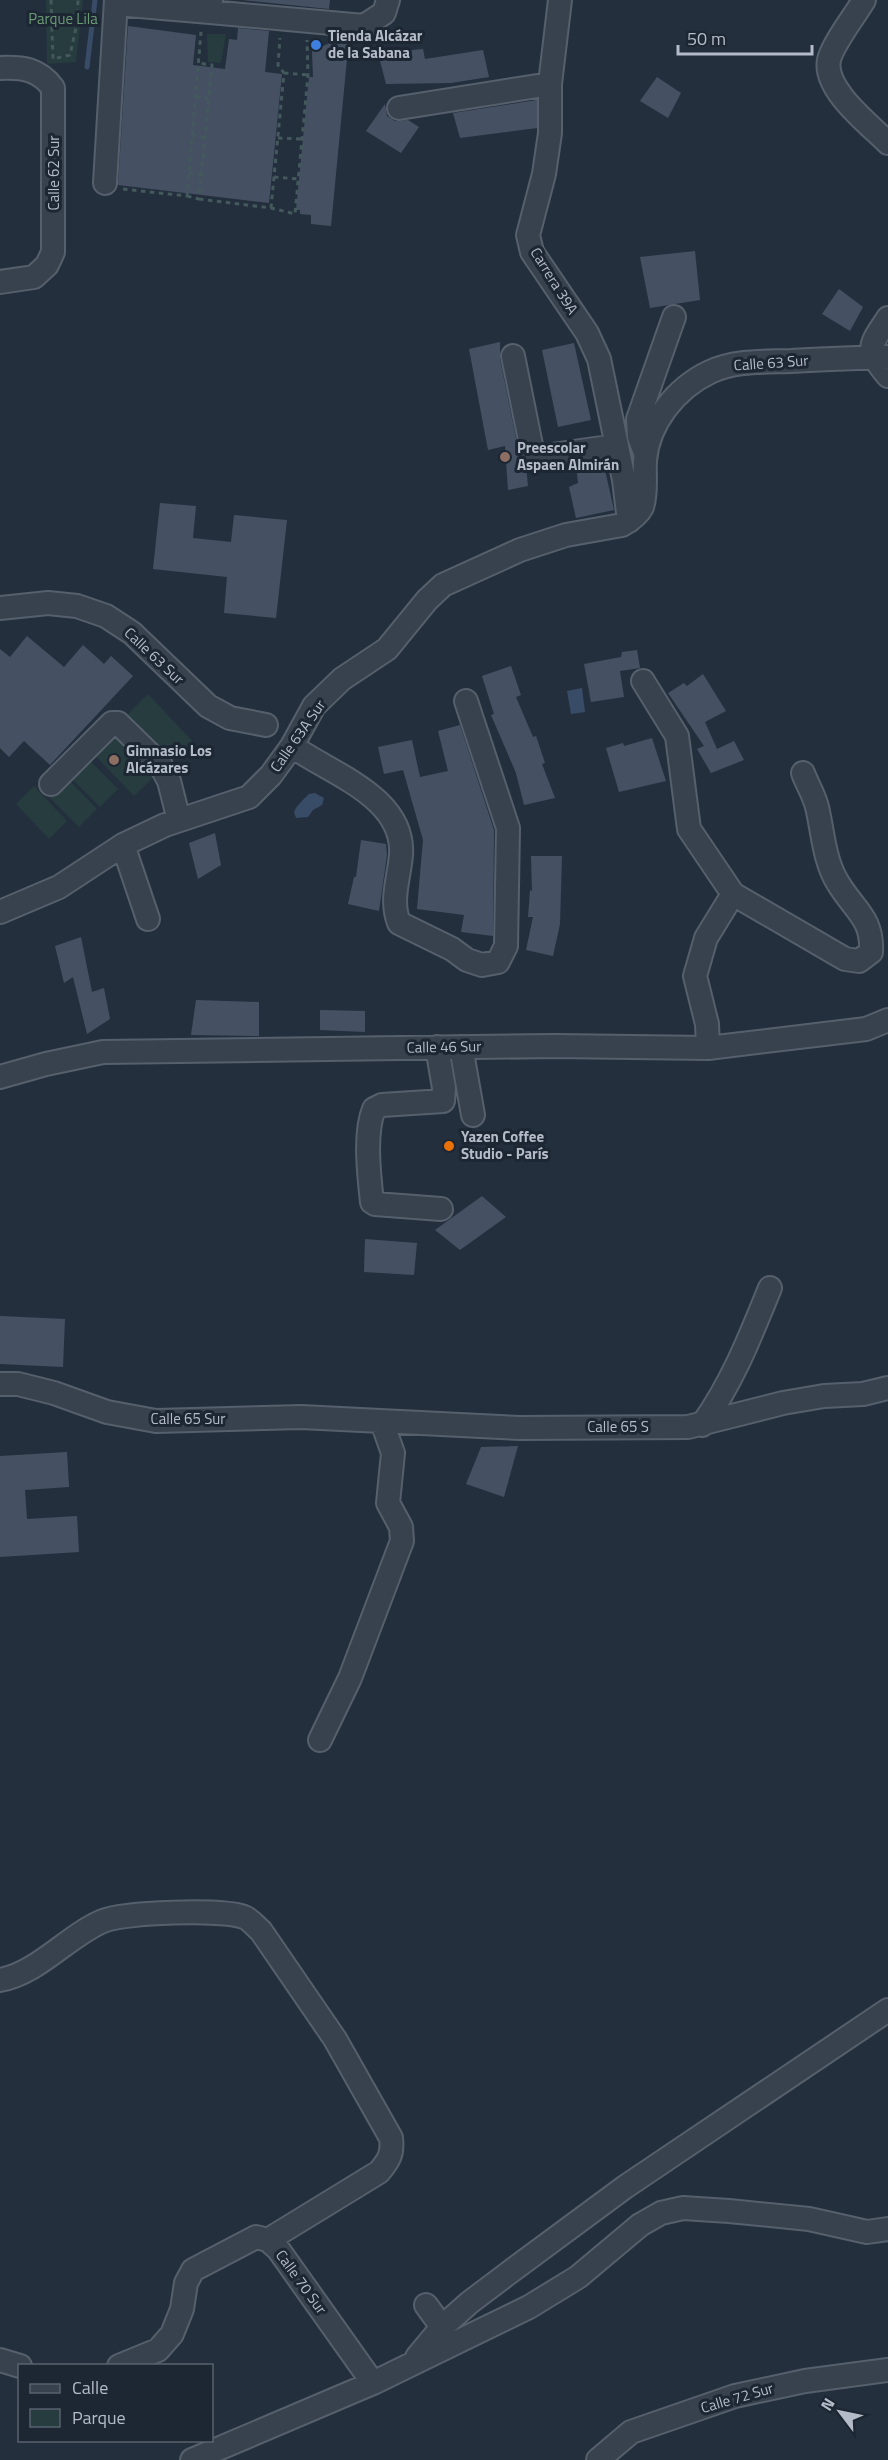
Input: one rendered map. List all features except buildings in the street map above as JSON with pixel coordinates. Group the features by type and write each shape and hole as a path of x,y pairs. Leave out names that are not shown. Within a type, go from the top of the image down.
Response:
{"street":[{"path":"113,186 116,2 207,14 364,26 384,13 388,0"},
{"name":"Carrera 39A","path":"560,0 550,84 550,133 544,174 528,235 532,252 587,333 599,359 616,446 620,524"},
{"path":"864,0 829,58 829,77 840,94 888,143"},
{"name":"Calle 62 Sur","path":"0,68 34,70 53,88 54,218 53,252 47,265 34,277 0,282"},
{"path":"399,108 550,84"},
{"path":"645,454 639,437 638,419 674,317"},
{"path":"888,318 871,347 881,357 888,376"},
{"path":"513,356 533,454 538,457 616,446"},
{"name":"Calle 63 Sur","path":"620,524 641,508 645,454 653,429 670,402 693,381 711,372 743,363 881,357"},
{"name":"Calle 63A Sur","path":"0,912 59,887 123,845 179,820 249,797 271,775 292,746 314,706 342,679 387,649 427,600 443,585 520,550 566,535 620,524"},
{"name":"Calle 63 Sur","path":"0,608 48,603 77,606 106,616 132,633 208,706 230,718 267,725"},
{"path":"643,681 677,736 689,829 733,894 845,959 859,961 872,952 872,936 863,917 837,882 827,856 816,804 803,772"},
{"path":"292,746 333,773 356,784 374,797 390,816 400,834 401,854 393,909 399,923 452,949 467,960 482,965 498,962 506,946 508,828 466,702"},
{"path":"51,784 112,723 118,723 160,764 169,781 179,820"},
{"path":"123,845 148,919"},
{"path":"708,1048 707,1024 695,976 706,939 733,894"},
{"name":"Calle 46 Sur","path":"0,1077 103,1052 555,1046 708,1048 866,1029 888,1020"},
{"path":"437,1047 444,1089 443,1101 382,1105 374,1109 369,1121 370,1186 372,1202 375,1204 441,1209"},
{"path":"461,1047 472,1115"},
{"path":"702,1425 720,1400 736,1370 770,1288"},
{"name":"Calle 65 Sur","path":"0,1384 27,1386 54,1392 107,1412 156,1421 301,1417 344,1420"},
{"name":"Calle 65 S","path":"344,1420 520,1428 688,1427 783,1403 824,1396 863,1394 888,1388"},
{"path":"320,1740 350,1678 402,1541 401,1527 388,1503 393,1453 382,1422"},
{"path":"0,1980 25,1971 103,1921 130,1914 222,1913 246,1917 261,1931 335,2039 391,2138 393,2150 390,2160 379,2172 268,2240"},
{"path":"413,2362 442,2327 506,2275 626,2187 888,2010"},
{"path":"192,2460 373,2384 413,2362 529,2307 578,2277 639,2225 661,2213 683,2208 810,2209 867,2232 888,2229"},
{"name":"Calle 70 Sur","path":"124,2364 158,2350 172,2334 182,2309 186,2283 193,2270 256,2237 268,2240 278,2249 373,2384"},
{"path":"506,2275 529,2307"},
{"path":"426,2305 442,2327"},
{"path":"0,2360 18,2365"},
{"name":"Calle 72 Sur","path":"598,2460 631,2432 735,2396 805,2381 888,2370"}],"path":[{"path":"51,0 53,59 70,55 77,23 78,0"},
{"path":"187,196 198,63 207,14"},
{"path":"52,21 77,23"},
{"path":"271,208 284,73 278,65 281,29"},
{"path":"113,186 271,208 295,214 308,75 307,32"},
{"path":"198,63 212,65 199,199"},
{"path":"284,73 308,75"},
{"path":"196,96 208,99"},
{"path":"192,135 205,138"},
{"path":"278,138 302,140"},
{"path":"189,173 202,175"},
{"path":"274,177 298,179"}],"green space":[{"name":"Parque Lila","path":"46,0 83,0 76,62 47,64"},
{"path":"207,34 226,34 221,63 208,62"},
{"path":"148,694 192,741 167,765 123,719"},
{"path":"115,726 159,772 134,796 90,750"},
{"path":"84,755 118,789 100,807 66,773"},
{"path":"64,775 97,809 79,827 45,793"},
{"path":"34,786 67,821 49,839 16,804"}],"water":[{"path":"582,688 585,712 571,714 567,691"},
{"path":"315,793 324,798 322,805 313,810 308,817 296,818 294,812 296,807 309,794"}],"waterway":[{"path":"87,67 95,0"}],"place":[{"name":"Tienda Alcázar de la Sabana","path":"316,45"},
{"name":"Preescolar Aspaen Almirán","path":"505,457"},
{"name":"Gimnasio Los Alcázares","path":"114,760"},
{"name":"Yazen Coffee Studio - París","path":"449,1146"}]}
